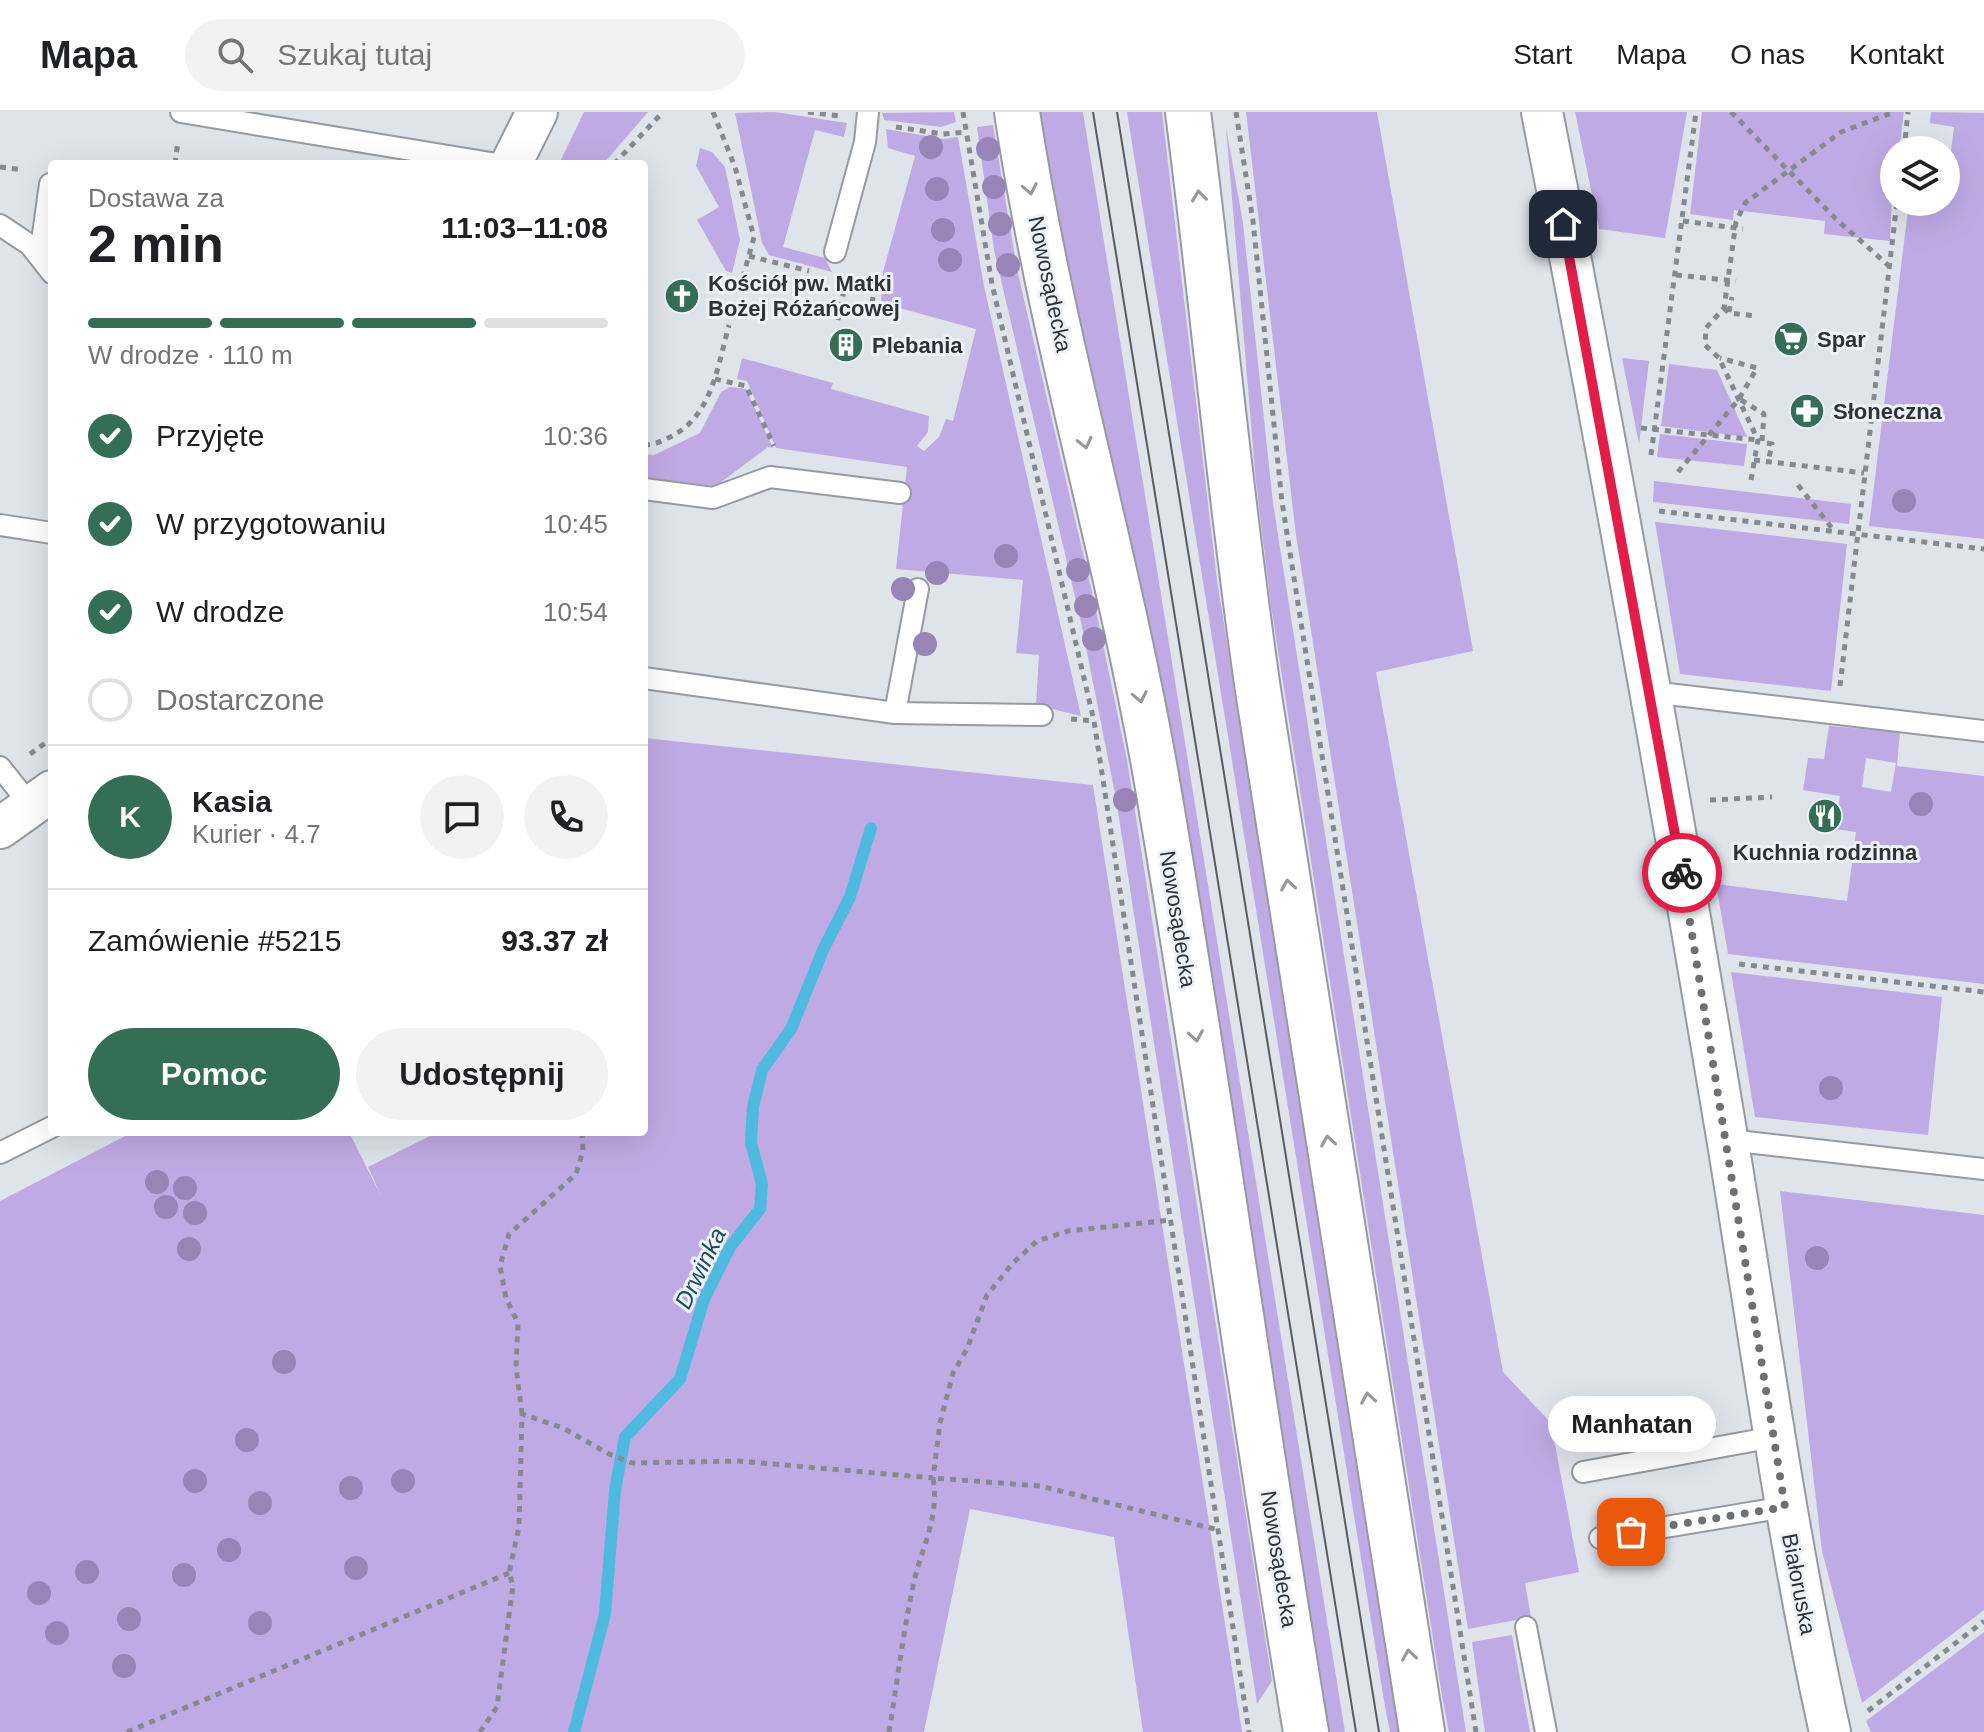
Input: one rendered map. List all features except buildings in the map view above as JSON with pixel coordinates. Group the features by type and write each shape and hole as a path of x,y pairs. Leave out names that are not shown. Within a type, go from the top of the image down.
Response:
{"main road":[{"name":"Nowosądecka","path":"1017,112 1055,315 1121,599 1155,775 1306,1732"},
{"path":"1188,112 1209,273 1234,525 1255,675 1422,1732"}],"street":[{"path":"513,160 537,112"},
{"name":"Białoruska","path":"1542,112 1651,692 1728,1140 1798,1591 1830,1732"}],"lane":[{"path":"181,112 473,160"},
{"path":"835,252 865,142 868,112"},
{"path":"46,264 48,224"},
{"path":"0,225 46,264"},
{"path":"648,490 713,498 770,477 900,493"},
{"path":"0,525 48,532"},
{"path":"895,713 918,589"},
{"path":"648,679 895,713 998,712 1042,715"},
{"path":"1651,692 1984,731"},
{"path":"0,767 28,808"},
{"path":"0,1153 48,1129"},
{"path":"1728,1140 1984,1169"},
{"path":"1583,1472 1774,1437"},
{"path":"1600,1538 1785,1507"},
{"path":"1526,1627 1546,1732"}],"path":[{"path":"618,160 663,112"},
{"path":"713,112 735,167 754,237 743,277"},
{"path":"963,112 992,284 1094,721 1249,1732"},
{"path":"1236,112 1253,221 1282,502 1476,1732"},
{"path":"1731,112 1836,219 1889,266"},
{"path":"1726,311 1735,228 1745,203 1841,132 1894,112"},
{"path":"1905,136 1908,112"},
{"path":"943,134 966,132"},
{"path":"1838,714 1895,216"},
{"path":"1683,221 1743,229"},
{"path":"749,256 774,262"},
{"path":"1676,275 1736,281"},
{"path":"871,312 874,288"},
{"path":"838,320 846,292"},
{"path":"1732,297 1726,311 1706,328 1705,345 1719,358 1758,440 1751,480"},
{"path":"1726,311 1757,316"},
{"path":"648,443 689,428 709,397 729,325"},
{"path":"1678,472 1739,399 1757,368 1719,358"},
{"path":"715,379 746,386 790,480"},
{"path":"1739,399 1764,414 1762,442 1772,444 1768,462"},
{"path":"1628,426 1758,440"},
{"path":"1754,460 1864,473"},
{"path":"1798,485 1835,532"},
{"path":"1655,510 1984,549"},
{"path":"1693,801 1772,797"},
{"path":"1736,964 1984,992"},
{"path":"480,1732 497,1707 513,1585 509,1573 519,1527 522,1414 516,1367 518,1323 506,1298 500,1266 509,1234 576,1174 583,1151 582,1136"},
{"path":"889,1732 913,1583 932,1527 936,1495 933,1478 940,1423 953,1373 967,1349 987,1295 1013,1263 1037,1241 1068,1231 1171,1220"},
{"path":"522,1414 563,1428 632,1463 738,1461 1040,1486 1219,1530"},
{"path":"127,1732 509,1573"},
{"path":"1866,1712 1984,1621"}],"shaded area":[{"path":"584,112 648,112 606,160 561,160"},
{"path":"775,112 847,123 844,137 815,130 783,247 825,258 832,272 769,255 762,243 735,113"},
{"path":"954,112 956,122 941,127 884,120 882,113"},
{"path":"1039,112 1083,112 1345,1732 1329,1732 1168,716 1066,269"},
{"path":"1127,112 1162,112 1217,580 1401,1732 1390,1732 1385,1707"},
{"path":"1246,112 1377,112 1473,651 1376,672 1503,1372 1551,1423 1579,1572 1525,1583 1531,1617 1468,1629 1296,535"},
{"path":"1575,112 1687,112 1665,238 1599,229"},
{"path":"1702,112 1904,112 1901,136 1880,136 1880,216 1891,216 1890,241 1824,234 1825,221 1734,210 1733,220 1690,214"},
{"path":"1931,112 1984,113 1984,539 1869,526 1907,216 1960,216 1960,136 1953,136 1954,127 1930,123"},
{"path":"993,125 1017,269 1095,605 1127,760 1272,1681 1257,1704 1116,799 1082,627 994,250 977,127"},
{"path":"1226,127 1243,223 1273,503 1466,1732 1449,1732 1442,1696 1271,606 1256,483"},
{"path":"886,129 944,139 958,137 984,286 1081,716 1036,705 1039,655 1016,653 1023,580 896,569 907,467 776,448 747,381 737,379 742,358 833,383 831,389 929,416 928,432 917,446 924,451 939,437 946,419 953,421 976,329 881,303 883,272 915,156 888,148"},
{"path":"700,148 712,152 725,167 740,240 732,273 726,271 697,220 719,207 696,166"},
{"path":"1622,358 1649,361 1639,444"},
{"path":"1669,364 1717,370 1747,437 1661,426"},
{"path":"730,387 746,389 773,448 768,447 716,486 648,479 648,454 654,455 700,433 721,392"},
{"path":"1660,434 1747,444 1744,466 1657,457"},
{"path":"1654,481 1851,504 1849,524 1653,502"},
{"path":"1655,522 1847,544 1831,691 1680,674"},
{"path":"1829,726 1900,732 1897,766 1984,776 1984,984 1728,954 1716,884 1847,901 1856,832 1835,829 1840,796 1803,790 1808,758 1824,759","holes":["1866,758 1896,763 1891,792 1862,787"]},
{"path":"648,738 1093,785 1242,1732 1143,1732 1114,1537 970,1509 924,1732 0,1732 0,1201 125,1136 351,1136 382,1198 368,1167 430,1136 648,1136"},
{"path":"1731,972 1942,997 1928,1135 1755,1117"},
{"path":"1780,1191 1984,1215 1984,1610 1862,1703 1822,1551"},
{"path":"1984,1632 1984,1732 1871,1732 1866,1721"},
{"path":"1512,1635 1530,1732 1485,1732 1472,1642"}],"waterway":[{"name":"Drwinka","path":"574,1732 605,1614 615,1490 625,1437 680,1379 704,1299 730,1247 760,1209 762,1184 751,1143 753,1107 762,1070 791,1029 823,950 850,897 871,828"}],"tram line":[{"path":"1093,112 1356,1732"},
{"path":"1117,112 1379,1732"}],"way so far":[{"path":"1631,1532 1785,1507 1728,1140 1682,873"}],"place":[{"name":"Kościół pw. Matki Bożej Różańcowej","path":"682,296"},
{"name":"Spar","path":"1791,339"},
{"name":"Plebania","path":"846,345"},
{"name":"Słoneczna","path":"1807,411"},
{"name":"Kuchnia rodzinna","path":"1825,816"},
{"name":"Manhatan","path":"1631,1532"}],"route":[{"path":"1563,224 1682,873"}]}
